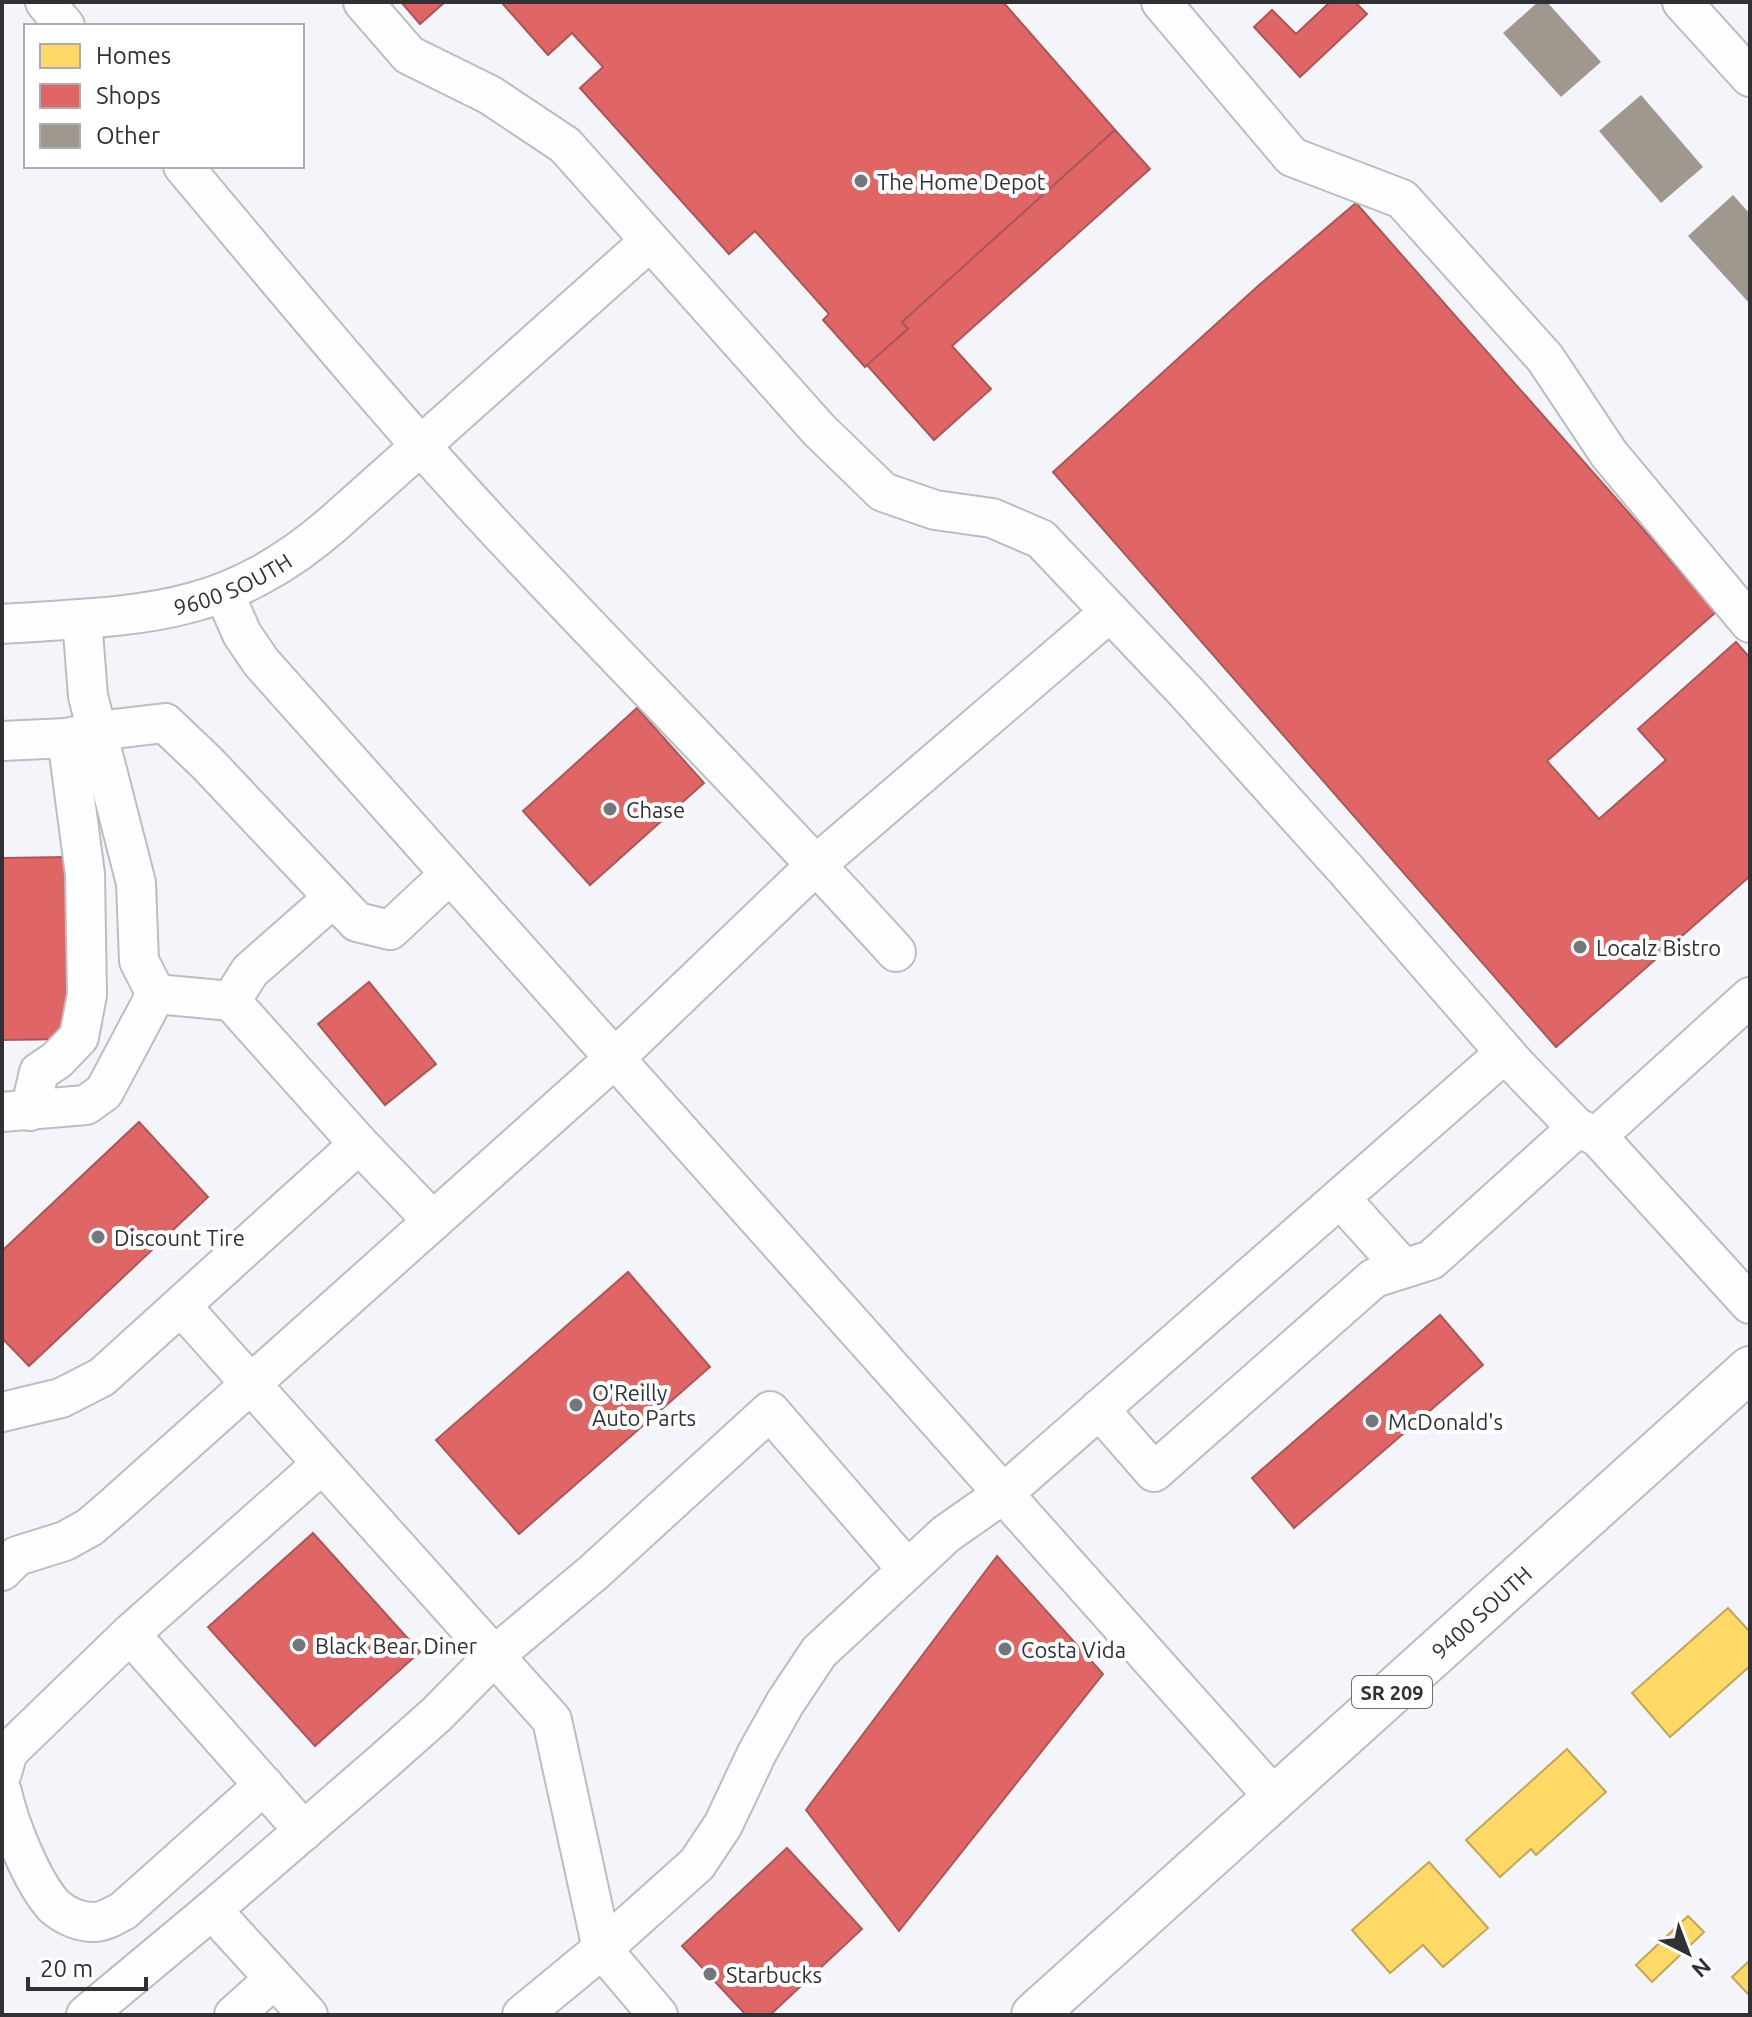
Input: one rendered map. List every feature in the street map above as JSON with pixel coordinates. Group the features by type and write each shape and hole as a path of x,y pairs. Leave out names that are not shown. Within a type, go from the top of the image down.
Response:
{"main road":[{"name":"9400 SOUTH","path":"1034,2015 1750,1369"}],"street":[{"path":"45,2 63,24"},
{"path":"363,2 409,55 490,95 565,145 819,430 883,492 935,510 992,518 1041,539 1348,872 1505,1053 1587,1132 1750,1304"},
{"path":"1161,2 1292,157 1402,199 1545,358 1609,454 1750,623"},
{"path":"1682,2 1750,77"},
{"path":"185,168 421,446 501,534 817,864 896,952"},
{"name":"9600 SOUTH","path":"2,624 133,616 173,609 250,582 307,547 650,241"},
{"path":"224,593 255,655 1275,1798"},
{"path":"7,1557 42,1550 90,1527 615,1058 817,864 1110,612"},
{"path":"16,1112 39,1072 57,1060 79,1037 87,995 82,734 88,696 82,619"},
{"path":"2,741 165,723 207,763 357,922 390,930 450,874"},
{"path":"82,734 136,883 139,961 156,994"},
{"path":"231,1001 250,971 333,898"},
{"path":"156,994 231,1001 359,1144 433,1221"},
{"path":"16,1112 86,1105 104,1092 156,994"},
{"path":"1099,1409 1154,1472 1374,1278 1431,1260 1750,997"},
{"path":"522,2015 697,1864 723,1825 785,1703 819,1652 946,1534 1003,1494 1505,1053"},
{"path":"2,1412 61,1398 102,1377 359,1144"},
{"path":"1340,1198 1403,1268"},
{"path":"181,1306 552,1720 602,1949 658,2015"},
{"path":"86,2015 437,1714 494,1656 594,1572 770,1411 907,1569"},
{"path":"2,1773 8,1752 130,1634 322,1464"},
{"path":"130,1634 304,1831"},
{"path":"2,1792 8,1816 33,1873 55,1906 73,1919 98,1922 123,1911 264,1785"},
{"path":"212,1910 308,2015"},
{"path":"234,2015 274,1979"}],"building: Homes":[{"path":"1728,1608 1750,1632 1750,1666 1670,1737 1632,1693"},
{"path":"1567,1749 1606,1792 1536,1855 1531,1849 1500,1877 1466,1840"},
{"path":"1429,1862 1488,1928 1443,1967 1423,1945 1390,1973 1352,1930"},
{"path":"1688,1916 1704,1932 1652,1982 1636,1965"},
{"path":"1750,1960 1750,1996 1732,1977"}],"building: Shops":[{"path":"401,2 445,2 420,24"},
{"name":"The Home Depot","path":"503,2 1003,2 1115,130 902,322 908,329 865,367 823,320 829,314 755,231 729,254 580,88 603,67 572,33 548,55"},
{"path":"1330,2 1355,2 1367,14 1300,77 1254,27 1272,10 1296,34"},
{"path":"1115,130 1150,169 952,346 991,389 934,440 867,365 908,329 902,322"},
{"path":"1356,203 1716,612 1547,761 1599,819 1666,760 1638,729 1736,642 1750,658 1750,876 1556,1047 1053,472 1258,286"},
{"path":"637,708 704,783 590,885 523,811"},
{"path":"66,857 67,1039 2,1040 2,858"},
{"path":"369,982 436,1064 385,1105 318,1024"},
{"path":"139,1122 208,1197 29,1366 2,1338 2,1251"},
{"path":"628,1272 710,1367 519,1534 436,1440"},
{"path":"1440,1315 1483,1365 1294,1528 1252,1478"},
{"path":"313,1533 420,1652 315,1746 208,1627"},
{"path":"997,1556 1103,1674 899,1931 806,1810"},
{"path":"787,1848 862,1929 770,2015 746,2015 682,1946"}],"building: Other":[{"path":"1538,2 1547,2 1601,62 1561,97 1503,33"},
{"path":"1641,95 1703,167 1661,203 1599,131"},
{"path":"1733,195 1750,214 1750,304 1688,236"}],"place":[{"name":"The Home Depot","path":"861,181"},
{"name":"Chase","path":"610,809"},
{"name":"Localz Bistro","path":"1580,947"},
{"name":"Discount Tire","path":"98,1237"},
{"name":"O'Reilly Auto Parts","path":"576,1405"},
{"name":"McDonald's","path":"1372,1421"},
{"name":"Black Bear Diner","path":"299,1645"},
{"name":"Costa Vida","path":"1005,1649"},
{"name":"Starbucks","path":"710,1974"}]}
